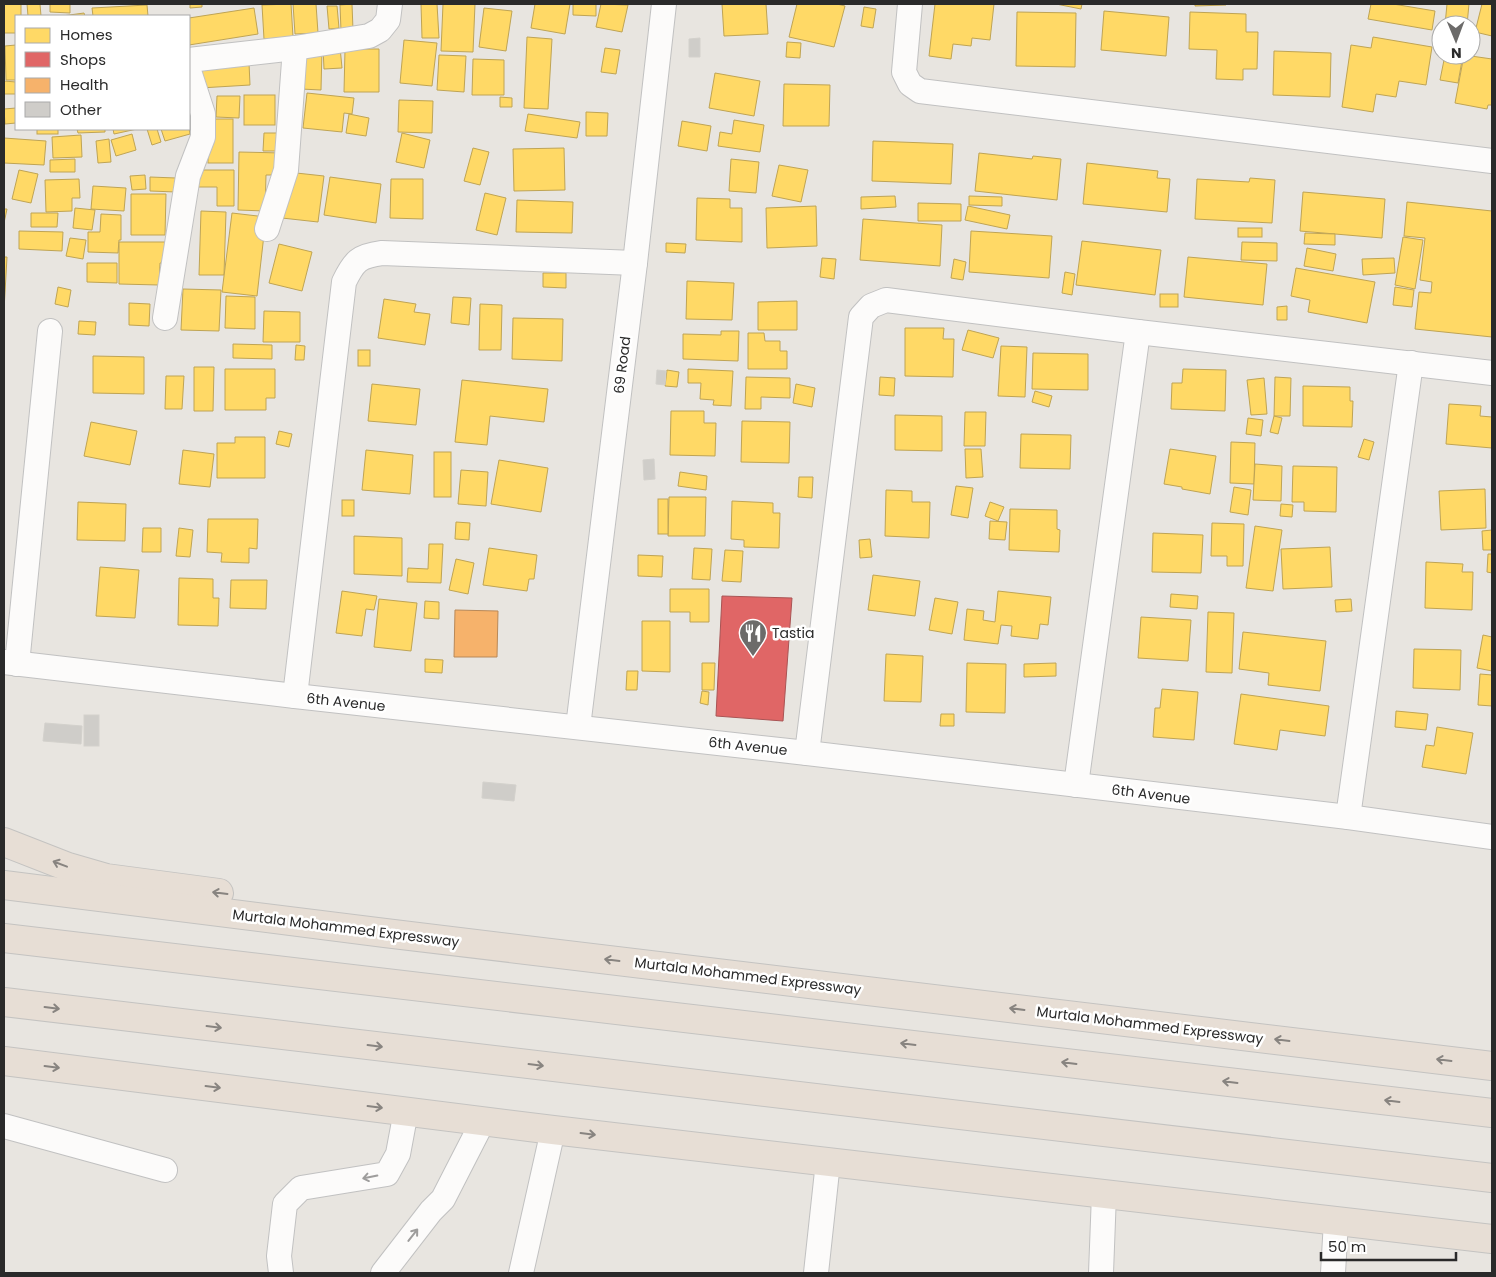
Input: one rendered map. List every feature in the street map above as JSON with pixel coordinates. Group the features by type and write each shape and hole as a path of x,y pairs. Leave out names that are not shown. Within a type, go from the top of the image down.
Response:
{"highway":[{"path":"4,842 68,867 106,878 243,896 322,910 385,933"},
{"name":"Murtala Mohammed Expressway","path":"4,885 385,933 1492,1066"},
{"path":"4,938 1492,1113"},
{"path":"4,1002 1492,1178"},
{"path":"4,1061 553,1130 1492,1240"}],"street":[{"path":"190,60 295,48 369,36 380,30 388,20 390,4"},
{"name":"69 Road","path":"578,727 635,263 664,4"},
{"path":"910,4 904,72 910,84 920,90 1492,161"},
{"path":"267,229 286,170 295,48"},
{"path":"165,318 188,176 203,137 203,114 190,74"},
{"path":"295,696 344,282 357,260 367,255 382,253 635,263"},
{"path":"807,752 861,317 871,306 886,300 1138,332 1492,373"},
{"path":"10,663 50,331"},
{"path":"1076,785 1138,332"},
{"path":"1348,817 1411,363"},
{"name":"6th Avenue","path":"10,663 807,752 1348,817 1492,837"},
{"path":"281,1273 279,1256 285,1204 301,1188 387,1174 398,1154 406,1111"},
{"path":"383,1273 443,1198 483,1121"},
{"path":"4,1126 165,1170"},
{"path":"521,1273 553,1130"},
{"path":"816,1273 828,1162"},
{"path":"1100,1273 1104,1194"},
{"path":"1333,1273 1336,1221"}],"building: Homes":[{"path":"4,4 21,4 21,15 15,15 15,33 4,33"},
{"path":"27,4 40,4 41,15 28,15"},
{"path":"50,4 70,4 70,13 50,12"},
{"path":"190,4 202,4 202,7 190,8"},
{"path":"291,4 293,37 264,39 262,5"},
{"path":"293,4 316,4 318,33 295,34"},
{"path":"352,4 353,30 341,31 340,5"},
{"path":"421,4 437,4 439,38 422,38"},
{"path":"443,4 475,4 473,52 441,51"},
{"path":"535,4 570,4 565,34 531,28"},
{"path":"573,4 596,4 596,16 573,15"},
{"path":"601,4 628,5 622,32 596,27"},
{"path":"722,4 766,4 768,34 724,36"},
{"path":"797,4 837,4 845,6 834,47 789,37"},
{"path":"935,4 994,4 990,40 972,38 971,46 953,44 951,59 929,56"},
{"path":"1056,4 1082,4 1081,9"},
{"path":"1195,4 1226,4 1226,5 1195,6"},
{"path":"1371,4 1393,4 1435,11 1434,15 1431,15 1431,30 1368,19"},
{"path":"1447,4 1469,4 1468,15 1446,15"},
{"path":"1482,4 1492,4 1492,36 1481,33 1481,15 1479,15"},
{"path":"147,5 148,15 93,15 92,8"},
{"path":"327,6 337,6 339,28 329,29"},
{"path":"864,7 876,9 873,28 861,26"},
{"path":"254,8 258,34 190,45 190,18"},
{"path":"484,8 512,11 506,51 479,47"},
{"path":"1104,11 1169,17 1166,56 1101,50"},
{"path":"1017,12 1076,13 1075,67 1016,66"},
{"path":"1190,12 1246,14 1246,32 1258,32 1257,69 1243,69 1243,80 1216,79 1217,50 1189,49"},
{"path":"527,37 552,39 548,109 524,108"},
{"path":"1373,37 1431,47 1426,85 1399,81 1396,97 1376,94 1373,112 1342,107 1351,45 1371,48"},
{"path":"404,40 437,43 432,86 400,83"},
{"path":"787,42 801,43 800,58 786,57"},
{"path":"15,45 15,80 6,80 5,46"},
{"path":"340,47 342,68 324,69 323,48"},
{"path":"302,48 322,49 321,90 301,89"},
{"path":"605,48 620,50 616,74 601,72"},
{"path":"345,49 379,49 379,92 344,92"},
{"path":"1274,51 1331,53 1330,97 1273,95"},
{"path":"439,55 466,56 464,92 437,90"},
{"path":"1481,57 1492,59 1492,105 1488,105 1487,109 1455,103 1462,65 1481,65"},
{"path":"473,59 504,60 504,95 472,95"},
{"path":"249,63 250,85 200,88 199,64"},
{"path":"1443,65 1461,65 1458,83 1440,80"},
{"path":"715,73 760,81 754,116 709,108"},
{"path":"4,81 15,82 15,94 4,94"},
{"path":"784,84 830,85 829,126 783,126"},
{"path":"307,93 354,98 352,114 344,113 342,132 303,128"},
{"path":"244,95 275,95 275,125 244,125"},
{"path":"217,96 240,96 239,118 216,117"},
{"path":"500,97 512,98 512,107 500,107"},
{"path":"399,100 433,101 432,133 398,132"},
{"path":"15,108 15,123 5,124 4,109"},
{"path":"586,112 608,113 607,136 586,136"},
{"path":"349,114 369,118 366,136 346,133"},
{"path":"528,114 580,122 577,138 525,131"},
{"path":"208,119 233,119 233,163 208,163"},
{"path":"734,120 764,125 760,152 718,146 720,132 732,134"},
{"path":"682,121 711,126 707,151 678,146"},
{"path":"37,130 58,130 58,134 37,134"},
{"path":"77,130 105,130 105,132 78,133"},
{"path":"113,130 132,130 114,134"},
{"path":"147,130 157,130 161,142 152,145"},
{"path":"161,130 189,130 190,134 165,141"},
{"path":"264,133 283,133 282,151 263,151"},
{"path":"402,133 430,140 424,168 396,162"},
{"path":"132,134 136,150 116,156 111,140"},
{"path":"81,135 82,157 53,158 52,137"},
{"path":"4,138 46,141 44,165 4,163"},
{"path":"109,139 111,162 98,163 96,141"},
{"path":"873,141 953,144 951,184 872,181"},
{"path":"473,148 489,152 480,185 464,181"},
{"path":"564,148 565,190 514,191 513,149"},
{"path":"239,152 282,153 281,175 266,175 265,211 238,210"},
{"path":"979,153 1032,159 1033,156 1061,159 1057,200 975,191"},
{"path":"75,159 75,172 50,172 50,160"},
{"path":"731,159 759,162 756,193 729,191"},
{"path":"1087,163 1158,171 1157,178 1170,179 1167,212 1083,204"},
{"path":"779,165 808,170 801,202 772,196"},
{"path":"19,170 38,174 31,203 12,199"},
{"path":"198,170 234,170 234,206 217,206 217,187 198,187"},
{"path":"287,172 324,176 318,222 282,218"},
{"path":"145,175 146,189 132,190 130,176"},
{"path":"150,177 176,178 176,192 150,191"},
{"path":"330,177 381,184 376,223 324,215"},
{"path":"1250,178 1275,180 1272,223 1195,219 1197,179 1249,182"},
{"path":"79,179 80,198 72,198 72,211 46,212 45,180"},
{"path":"391,179 423,179 423,219 390,218"},
{"path":"93,186 126,188 124,211 91,209"},
{"path":"1303,192 1385,199 1382,238 1300,231"},
{"path":"485,193 506,198 497,235 476,230"},
{"path":"131,194 166,194 165,235 131,235"},
{"path":"895,196 896,207 861,209 861,197"},
{"path":"969,196 1002,197 1002,206 969,205"},
{"path":"697,198 730,199 730,208 742,208 742,242 696,240"},
{"path":"517,200 573,202 572,233 516,232"},
{"path":"1407,202 1492,211 1492,337 1415,329 1419,292 1431,293 1432,282 1420,280 1425,238 1404,236"},
{"path":"918,203 961,204 961,221 918,221"},
{"path":"816,206 817,246 767,248 766,208"},
{"path":"968,206 1010,215 1007,229 965,220"},
{"path":"75,208 95,210 92,230 73,228"},
{"path":"4,209 7,209 4,223"},
{"path":"201,211 226,212 224,275 199,275"},
{"path":"31,213 58,213 57,227 31,227"},
{"path":"232,213 266,217 257,296 222,292"},
{"path":"101,214 121,215 121,240 119,240 118,253 88,252 88,232 100,232"},
{"path":"863,219 942,225 940,266 860,260"},
{"path":"1238,228 1262,228 1262,237 1238,237"},
{"path":"19,231 63,232 62,251 19,249"},
{"path":"971,231 1052,236 1049,278 969,272"},
{"path":"1305,233 1335,234 1335,245 1304,244"},
{"path":"1403,237 1423,240 1415,289 1395,285"},
{"path":"70,238 86,240 83,259 66,256"},
{"path":"1082,241 1161,250 1155,295 1076,285"},
{"path":"119,242 166,242 166,263 160,263 159,285 119,284"},
{"path":"1242,242 1277,243 1277,261 1241,260"},
{"path":"666,243 686,244 685,253 666,252"},
{"path":"279,244 312,252 302,291 269,283"},
{"path":"1307,248 1336,254 1333,271 1304,266"},
{"path":"4,257 7,257 4,310"},
{"path":"1188,257 1267,264 1263,305 1184,297"},
{"path":"822,258 836,259 834,279 820,277"},
{"path":"1394,258 1395,273 1363,275 1362,259"},
{"path":"954,259 966,262 963,280 951,278"},
{"path":"87,263 117,263 117,283 87,282"},
{"path":"1296,268 1375,282 1367,323 1308,312 1310,300 1291,296"},
{"path":"1065,272 1075,274 1072,295 1062,293"},
{"path":"543,273 566,273 566,288 543,287"},
{"path":"687,281 734,283 732,320 686,319"},
{"path":"58,287 71,290 68,307 55,304"},
{"path":"1395,287 1414,290 1412,307 1393,305"},
{"path":"183,289 221,290 219,331 181,330"},
{"path":"1160,294 1178,294 1178,307 1160,307"},
{"path":"226,296 255,297 255,329 225,328"},
{"path":"453,297 471,298 469,325 451,323"},
{"path":"384,299 416,304 414,312 430,314 425,345 378,338"},
{"path":"797,301 797,330 758,330 758,302"},
{"path":"129,303 150,304 149,326 129,325"},
{"path":"480,304 502,305 501,350 479,350"},
{"path":"1287,306 1287,320 1277,320 1277,307"},
{"path":"264,311 300,312 300,342 263,342"},
{"path":"513,318 563,319 562,361 512,359"},
{"path":"79,321 96,322 95,335 78,334"},
{"path":"905,328 944,328 943,339 954,339 953,377 905,376"},
{"path":"968,330 999,338 993,358 962,350"},
{"path":"721,331 739,331 738,361 683,359 683,334 721,335"},
{"path":"748,333 764,333 765,341 780,341 780,351 787,351 787,369 748,369"},
{"path":"233,344 272,345 272,359 233,358"},
{"path":"296,345 305,346 304,360 295,360"},
{"path":"1001,346 1027,347 1025,397 998,396"},
{"path":"358,350 370,350 370,366 358,366"},
{"path":"1033,353 1088,354 1088,390 1032,389"},
{"path":"93,356 144,357 144,394 93,393"},
{"path":"194,367 214,367 213,411 194,411"},
{"path":"225,369 275,369 275,398 266,398 266,410 225,410"},
{"path":"688,369 733,371 731,406 713,405 714,400 700,399 701,383 688,383"},
{"path":"1183,369 1226,370 1225,411 1171,409 1172,383 1182,383"},
{"path":"667,370 679,372 677,387 665,386"},
{"path":"166,376 184,376 182,409 165,409"},
{"path":"746,377 790,378 790,398 761,397 761,409 745,409"},
{"path":"880,377 895,378 894,396 879,395"},
{"path":"1275,377 1291,378 1290,416 1274,416"},
{"path":"1264,378 1267,414 1251,415 1247,380"},
{"path":"462,380 548,389 544,422 490,416 487,445 455,442"},
{"path":"372,384 420,389 416,425 368,421"},
{"path":"796,384 815,388 812,407 793,403"},
{"path":"1303,386 1350,387 1350,401 1353,401 1352,427 1303,426"},
{"path":"1035,391 1052,396 1049,407 1032,402"},
{"path":"1449,404 1481,406 1480,416 1492,417 1492,448 1446,444"},
{"path":"671,411 704,411 704,423 716,423 715,456 670,455"},
{"path":"965,412 986,412 985,446 964,446"},
{"path":"895,415 942,416 942,451 895,450"},
{"path":"1274,416 1282,418 1278,434 1270,432"},
{"path":"1248,418 1263,420 1261,436 1246,434"},
{"path":"742,421 790,422 789,463 741,462"},
{"path":"91,422 137,431 130,465 84,456"},
{"path":"279,431 292,434 289,447 276,444"},
{"path":"1021,434 1071,435 1070,469 1020,468"},
{"path":"235,437 265,437 265,478 217,478 217,443 235,443"},
{"path":"1364,439 1374,442 1369,460 1358,457"},
{"path":"1231,442 1255,443 1254,484 1230,483"},
{"path":"965,449 981,449 983,477 966,478"},
{"path":"1170,449 1216,456 1210,494 1164,484"},
{"path":"183,450 214,454 210,487 179,484"},
{"path":"366,450 413,455 410,494 362,490"},
{"path":"434,452 451,452 451,497 434,497"},
{"path":"499,460 548,468 541,512 491,504"},
{"path":"1255,464 1282,466 1281,501 1253,500"},
{"path":"1293,466 1337,467 1336,512 1304,511 1304,502 1292,502"},
{"path":"461,470 488,472 486,506 458,504"},
{"path":"680,472 707,476 706,490 678,486"},
{"path":"799,477 813,477 812,498 798,497"},
{"path":"956,486 973,488 968,518 951,515"},
{"path":"1234,487 1251,490 1248,515 1230,512"},
{"path":"1485,489 1486,528 1441,530 1439,491"},
{"path":"886,490 912,491 912,502 930,502 929,538 885,536"},
{"path":"669,497 706,497 705,536 668,536"},
{"path":"658,499 668,499 668,534 658,534"},
{"path":"342,500 354,500 354,516 342,516"},
{"path":"732,501 773,503 773,513 780,513 779,548 744,547 744,540 731,539"},
{"path":"78,502 126,504 125,541 77,540"},
{"path":"990,502 1004,507 998,521 985,516"},
{"path":"1281,504 1293,505 1292,517 1280,516"},
{"path":"1010,509 1057,510 1057,529 1060,530 1059,552 1009,550"},
{"path":"208,519 258,519 257,549 249,548 249,563 221,562 222,553 207,552"},
{"path":"990,521 1007,522 1005,540 989,539"},
{"path":"456,522 470,523 469,540 455,539"},
{"path":"1212,523 1244,524 1243,566 1227,566 1227,556 1211,556"},
{"path":"1255,526 1282,530 1273,591 1246,588"},
{"path":"143,528 161,528 161,552 142,552"},
{"path":"179,528 193,530 190,557 176,556"},
{"path":"1492,530 1492,550 1483,550 1482,531"},
{"path":"1153,533 1203,535 1201,573 1152,572"},
{"path":"354,536 402,538 402,576 354,574"},
{"path":"870,539 872,557 860,558 859,540"},
{"path":"429,544 443,544 441,583 407,582 408,568 428,569"},
{"path":"1330,547 1332,587 1283,589 1281,549"},
{"path":"489,548 537,555 534,579 529,579 527,591 483,585"},
{"path":"694,548 712,549 710,580 692,579"},
{"path":"725,550 743,551 741,582 722,581"},
{"path":"1488,554 1492,554 1492,573 1487,572"},
{"path":"638,555 663,556 662,577 638,576"},
{"path":"456,559 474,563 468,594 449,590"},
{"path":"1426,562 1463,564 1462,572 1473,572 1472,610 1425,608"},
{"path":"100,567 139,570 135,618 96,616"},
{"path":"873,575 920,581 915,616 868,610"},
{"path":"179,578 213,579 213,598 219,598 218,626 178,625"},
{"path":"231,580 267,580 266,609 230,608"},
{"path":"670,589 709,589 709,622 690,622 690,612 670,612"},
{"path":"342,591 377,596 374,610 366,609 362,636 336,633"},
{"path":"998,591 1051,597 1048,625 1040,624 1038,639 1011,636 1012,626 1001,625 998,644 964,640 967,609 984,611 983,620 995,622"},
{"path":"1171,594 1198,596 1197,609 1170,607"},
{"path":"935,598 958,602 952,634 929,630"},
{"path":"379,599 417,603 411,651 374,647"},
{"path":"1351,599 1352,611 1336,612 1335,600"},
{"path":"425,601 439,602 439,619 424,618"},
{"path":"1208,612 1234,613 1232,673 1206,672"},
{"path":"1141,617 1191,620 1188,661 1138,658"},
{"path":"642,621 670,621 670,672 642,671"},
{"path":"1243,632 1326,641 1320,691 1268,685 1269,673 1239,669"},
{"path":"1483,635 1492,637 1492,671 1477,668"},
{"path":"1414,649 1461,650 1460,690 1413,688"},
{"path":"886,654 923,656 921,702 884,701"},
{"path":"425,659 443,660 442,673 425,672"},
{"path":"702,663 715,663 714,690 702,690"},
{"path":"967,663 1006,664 1005,713 966,712"},
{"path":"1056,663 1056,676 1024,677 1024,664"},
{"path":"627,671 638,671 637,690 626,690"},
{"path":"1480,674 1492,675 1492,706 1478,705"},
{"path":"1162,689 1198,692 1194,740 1153,737 1155,708 1160,708"},
{"path":"702,691 709,692 708,705 700,703"},
{"path":"1241,694 1329,706 1325,736 1280,730 1277,750 1234,744"},
{"path":"1396,711 1428,714 1426,730 1395,727"},
{"path":"941,714 954,714 954,726 940,726"},
{"path":"1437,727 1473,733 1466,774 1422,767 1426,745 1434,746"}],"building: Shops":[{"name":"Tastia","path":"722,596 792,598 783,721 716,716"}],"building: Health":[{"path":"455,610 498,611 497,657 454,657"}],"building: Other":[{"path":"700,38 700,57 689,57 689,39"},
{"path":"657,370 666,371 665,385 656,384"},
{"path":"654,459 655,479 644,480 643,460"},
{"path":"84,715 99,715 99,746 84,746"},
{"path":"45,723 82,726 81,744 43,741"},
{"path":"483,782 516,785 514,801 482,798"}],"place":[{"name":"Tastia","path":"753,657"}]}
